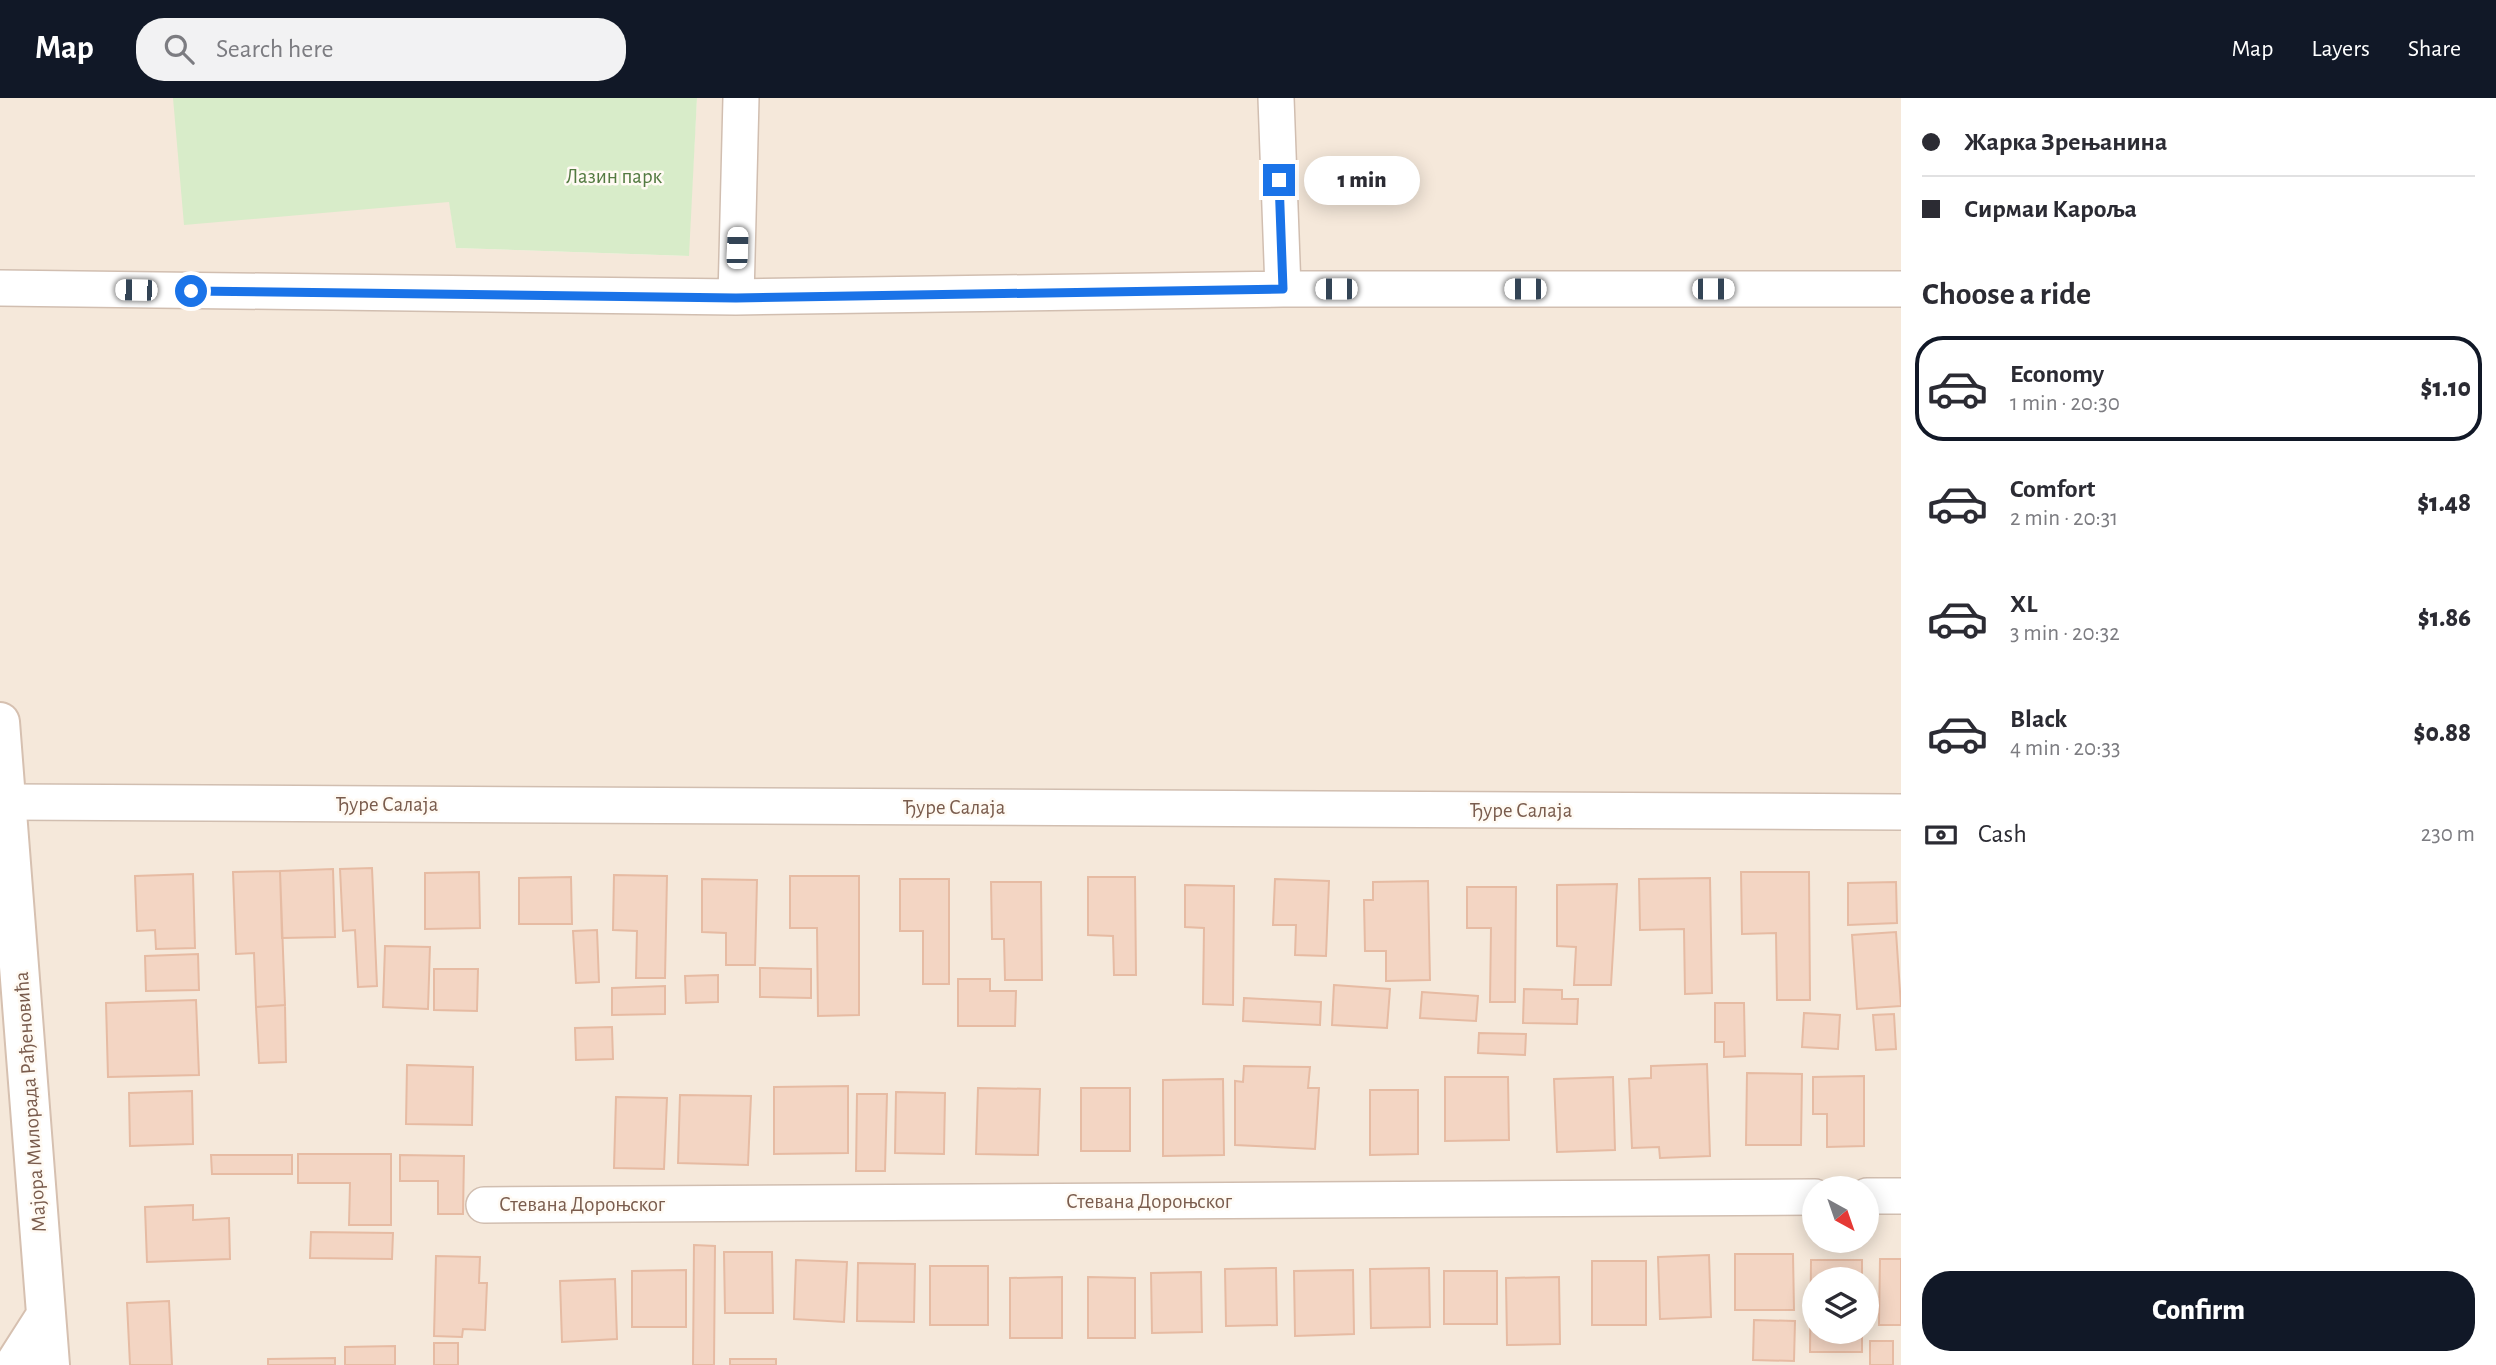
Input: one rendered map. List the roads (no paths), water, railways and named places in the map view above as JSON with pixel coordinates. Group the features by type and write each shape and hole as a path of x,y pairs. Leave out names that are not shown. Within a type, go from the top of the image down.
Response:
{"street":[{"path":"736,298 741,98"},
{"path":"1276,98 1283,289"},
{"path":"0,288 736,298 1283,289 1901,289"},
{"name":"Мајора Милорада Рађеновића","path":"0,722 50,1365"},
{"name":"Ђуре Салаја","path":"7,802 1901,812"},
{"name":"Стевана Дороњског","path":"484,1205 1802,1196"},
{"path":"1880,1196 1901,1196"},
{"path":"14,1365 47,1315"}],"park label":[{"name":"Лазин парк","path":"614,176"}]}
